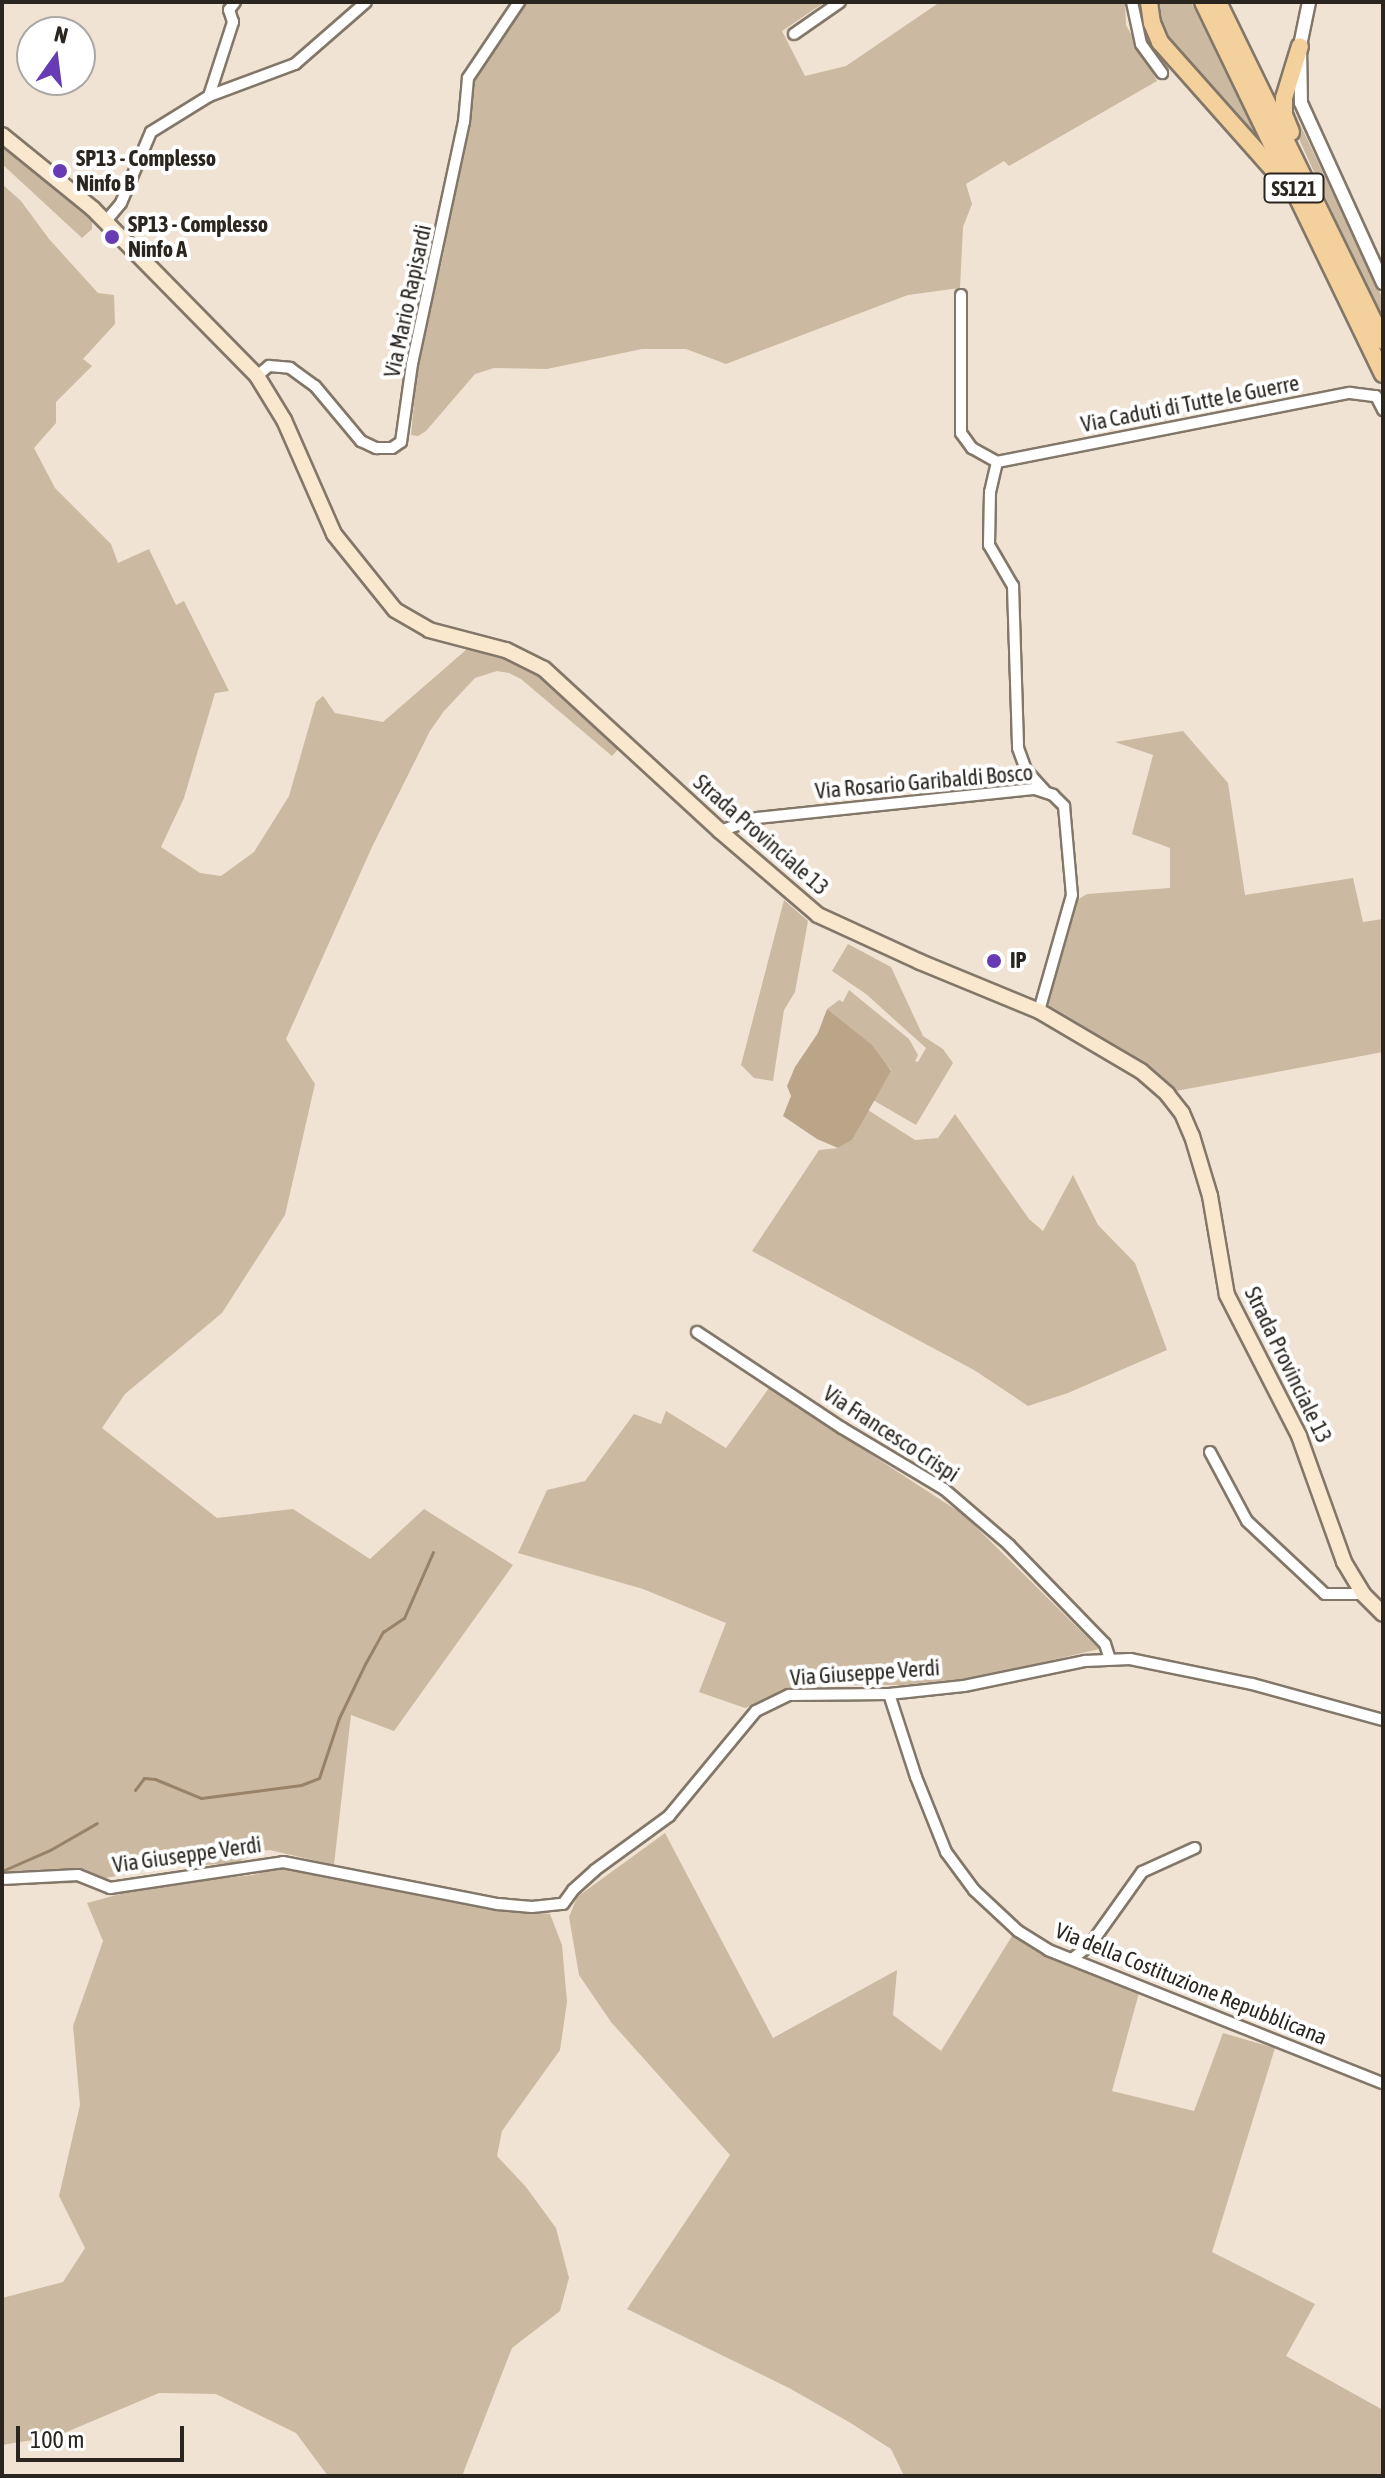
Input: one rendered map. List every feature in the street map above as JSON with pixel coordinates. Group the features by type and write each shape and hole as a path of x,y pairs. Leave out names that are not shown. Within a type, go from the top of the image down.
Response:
{"main road":[{"path":"1149,2 1152,23 1160,42 1268,159 1320,242"},
{"name":"SS121","path":"1203,2 1383,374"},
{"name":"SS121","path":"1218,2 1383,341"},
{"path":"1297,165 1284,98 1300,46"},
{"name":"Strada Provinciale 13","path":"2,135 106,221 257,376 284,420 334,534 395,610 429,630 529,659 559,682 720,831 818,915 920,962 1039,1011 1141,1071 1182,1113 1210,1196 1227,1295 1299,1436 1344,1562 1363,1594 1383,1614"}],"street":[{"path":"209,96 233,22 229,10 235,2"},
{"path":"106,221 121,203 151,132 209,96 295,64 366,2"},
{"name":"Via Mario Rapisardi","path":"257,376 269,366 290,368 315,386 361,441 384,448 401,442 412,364 461,137 468,78 519,2"},
{"path":"794,34 840,2"},
{"path":"1132,2 1141,44 1162,73"},
{"path":"1309,2 1300,46 1300,91 1304,115 1383,283"},
{"path":"961,295 961,433 972,448 997,462 990,492 989,545 1013,586 1018,748 1026,770 1045,791"},
{"name":"Via Caduti di Tutte le Guerre","path":"997,462 1350,393 1376,396 1383,410"},
{"name":"Via Rosario Garibaldi Bosco","path":"720,831 757,818 1035,789 1045,791 1064,806 1072,895 1039,1011"},
{"name":"Via Francesco Crispi","path":"697,1332 842,1428 944,1489 1020,1556 1105,1644 1110,1659"},
{"path":"1210,1452 1247,1521 1313,1583 1325,1594 1363,1594"},
{"name":"Via Giuseppe Verdi","path":"2,1879 78,1875 110,1888 283,1862 498,1904 532,1907 563,1904 595,1870 669,1816 756,1711 789,1695 823,1692 889,1694 964,1686 1110,1659 1130,1659 1252,1684 1383,1720"},
{"name":"Via della Costituzione Repubblicana","path":"889,1694 916,1777 946,1852 957,1869 1018,1931 1072,1959 1383,2083"},
{"path":"1072,1959 1090,1945 1142,1872 1195,1848"}],"shaded area":[{"path":"526,2 825,2 782,31 805,76 846,66 940,2 1125,2 1126,25 1157,81 1009,166 1004,161 966,184 972,204 963,227 960,288 908,295 726,364 686,349 642,349 547,369 494,368 475,374 426,431 418,436 411,435 418,361 443,256 475,78 480,64"},
{"path":"1154,2 1191,2 1263,147 1166,42"},
{"path":"1288,99 1383,299 1383,324 1294,128"},
{"path":"2,146 92,218 92,229 82,238 2,164"},
{"path":"2,184 21,201 49,239 98,293 114,295 115,324 83,359 92,366 56,402 56,423 34,448 55,488 111,544 118,563 149,549 176,605 184,601 229,691 215,693 184,798 161,847 200,873 221,876 254,852 289,796 316,702 323,696 335,713 383,722 467,649 506,657 534,670 621,746 612,756 521,679 509,673 497,671 475,678 444,711 430,731 372,847 286,1039 315,1084 285,1215 222,1313 125,1394 102,1428 217,1518 293,1509 370,1559 424,1509 513,1565 394,1731 351,1715 334,1865 270,1850 247,1852 249,1857 235,1863 159,1868 79,1883 2,1886"},
{"path":"1183,731 1228,783 1245,895 1353,878 1363,922 1383,919 1383,1052 1176,1091 1146,1064 1051,1010 1047,1001 1049,984 1077,900 1087,894 1170,888 1170,848 1132,834 1153,755 1115,742"},
{"path":"784,900 808,921 795,992 784,1010 773,1081 754,1078 741,1065"},
{"path":"848,944 891,967 923,1036 943,1049 953,1063 916,1125 873,1100 891,1070 827,1009 839,1000 843,1002 849,990 909,1039 918,1055 915,1061 918,1062 926,1048 866,994 832,971"},
{"path":"827,1009 872,1045 891,1071 852,1140 838,1148 817,1139 783,1116 791,1096 787,1086 795,1067 818,1033"},
{"path":"868,1110 915,1140 938,1138 955,1114 1029,1219 1043,1231 1073,1175 1098,1225 1135,1263 1167,1350 1068,1393 1028,1406 974,1370 752,1251 819,1150 838,1148 852,1140"},
{"path":"769,1388 964,1515 1099,1649 981,1677 902,1685 797,1685 745,1708 699,1692 726,1623 643,1589 518,1553 547,1490 585,1481 634,1414 661,1424 666,1411 726,1448"},
{"path":"665,1833 773,2038 897,1970 893,2015 941,2051 1012,1936 1044,1955 1139,1993 1112,2091 1194,2111 1223,2033 1275,2048 1212,2252 1315,2304 1286,2356 1383,2410 1383,2476 904,2476 891,2449 849,2422 789,2388 627,2309 730,2155 611,2022 579,1975 569,1917 577,1897"},
{"path":"282,1866 383,1889 550,1914 562,1945 567,2002 560,2050 502,2131 497,2156 526,2187 556,2228 569,2278 560,2311 512,2348 462,2476 328,2476 296,2433 216,2394 159,2393 57,2436 2,2445 2,2298 63,2282 85,2248 59,2196 80,2105 73,2026 103,1941 87,1903 153,1885 253,1875"}],"waterway":[{"path":"135,1790 144,1778 155,1779 201,1798 301,1785 319,1778 339,1718 365,1664 383,1632 404,1618 433,1552"},
{"path":"2,1871 50,1850 97,1823"}],"place":[{"name":"SP13 - Complesso Ninfo B","path":"60,171"},
{"name":"SP13 - Complesso Ninfo A","path":"112,237"},
{"name":"IP","path":"994,961"}]}
